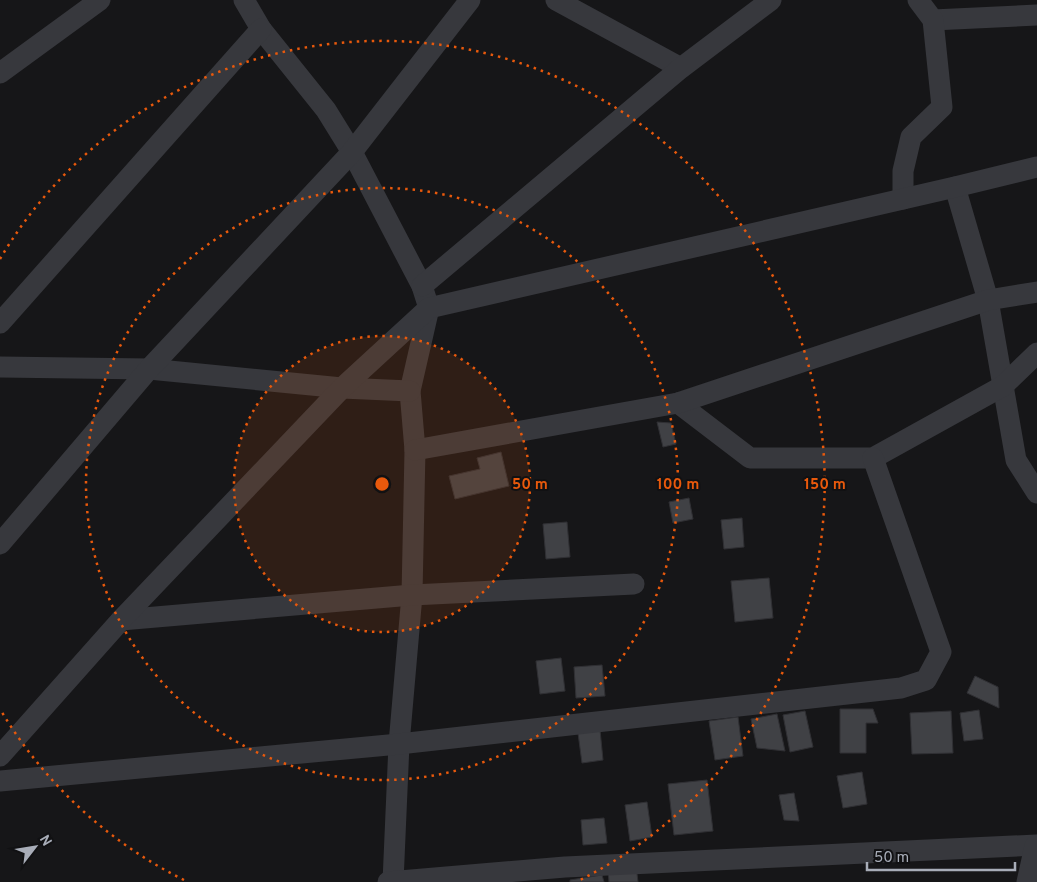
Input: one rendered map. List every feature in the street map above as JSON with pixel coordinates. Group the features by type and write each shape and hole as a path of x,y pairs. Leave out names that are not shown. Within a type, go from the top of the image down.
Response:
{"street":[{"path":"0,73 100,0"},
{"path":"244,0 261,29 326,110 352,152 422,286 429,308 410,391 415,450 412,595 399,744 393,882"},
{"path":"0,544 149,369 352,152 470,0"},
{"path":"556,0 681,68"},
{"path":"422,286 681,68 772,0"},
{"path":"903,199 903,171 911,137 942,107 933,20 918,0"},
{"path":"933,20 1037,15"},
{"path":"0,322 261,29"},
{"path":"0,756 121,620 342,388 429,308 1037,167"},
{"path":"955,187 988,300 1016,460 1037,493"},
{"path":"415,450 678,404 988,300 1037,292"},
{"path":"678,404 750,458 873,458 1003,386 1037,353"},
{"path":"0,367 149,369 342,388 410,391"},
{"path":"0,781 399,744 901,688 926,680 941,652 873,458"},
{"path":"121,620 412,595 634,584"},
{"path":"388,882 565,867 1036,846 1027,882"}],"building":[{"path":"657,422 671,423 676,444 663,447"},
{"path":"501,452 509,486 455,499 449,476 480,469 477,458"},
{"path":"689,498 693,519 673,523 669,502"},
{"path":"742,518 744,547 724,549 721,520"},
{"path":"567,522 570,557 546,559 543,524"},
{"path":"769,578 773,618 735,622 731,581"},
{"path":"561,658 565,691 540,694 536,661"},
{"path":"602,665 605,696 576,698 574,667"},
{"path":"975,676 998,687 999,708 967,693"},
{"path":"840,709 873,709 878,723 866,723 866,753 840,753"},
{"path":"979,710 983,739 964,741 960,713"},
{"path":"805,711 813,747 790,752 783,715"},
{"path":"951,711 953,753 912,754 910,713"},
{"path":"777,714 785,751 757,748 751,719"},
{"path":"738,717 743,756 715,760 709,721"},
{"path":"600,730 603,760 582,763 578,733"},
{"path":"862,772 867,804 843,808 837,776"},
{"path":"707,780 713,831 674,835 668,784"},
{"path":"794,793 799,821 784,820 779,795"},
{"path":"647,802 652,837 630,841 625,805"},
{"path":"604,818 607,843 583,845 581,820"},
{"path":"636,866 638,882 609,882 608,870"},
{"path":"602,875 604,882 570,882 570,880"}]}
